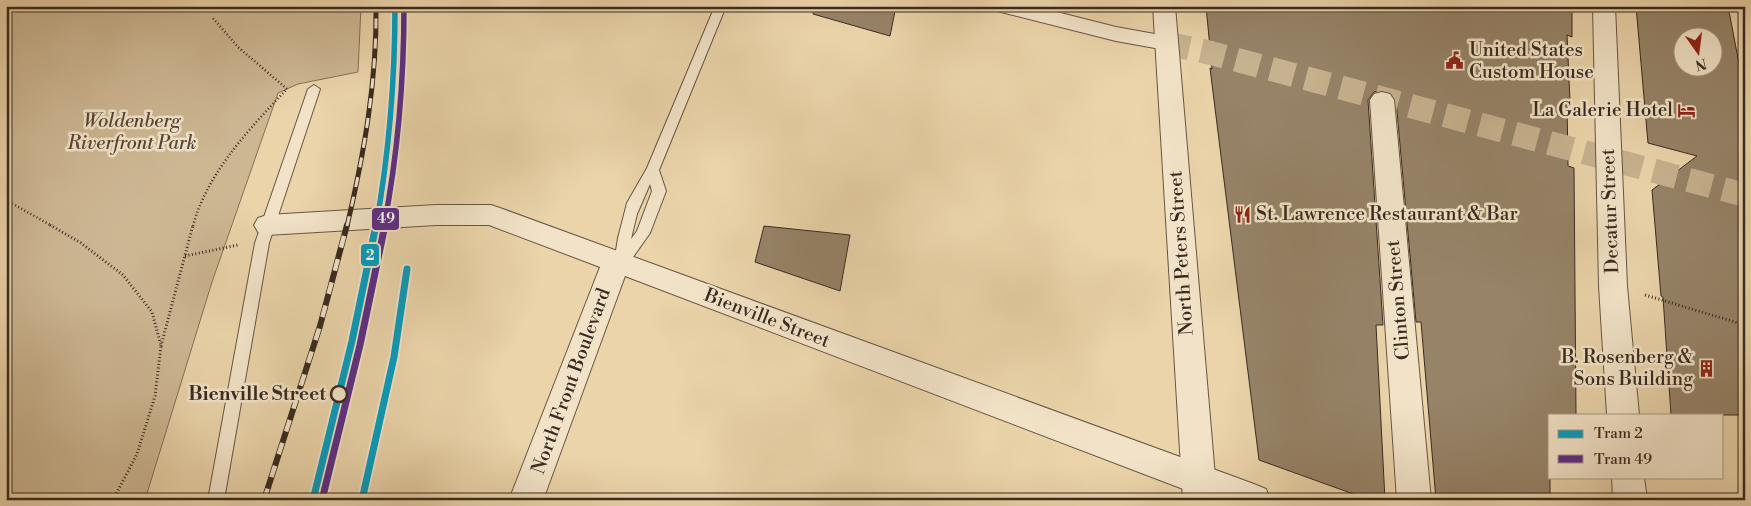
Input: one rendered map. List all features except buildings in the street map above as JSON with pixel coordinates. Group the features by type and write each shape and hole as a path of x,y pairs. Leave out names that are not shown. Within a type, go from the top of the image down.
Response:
{"street":[{"path":"1005,6 1116,34 1166,43"},
{"name":"North Peters Street","path":"1164,6 1198,489"},
{"name":"Decatur Street","path":"1604,6 1613,286 1623,414"},
{"name":"Clinton Street","path":"1382,100 1414,500"},
{"name":"Bienville Street","path":"267,226 436,215 491,215 1198,489 1254,500"},
{"name":"North Front Boulevard","path":"526,500 618,263"},
{"path":"1628,478 1630,500"}],"lane":[{"path":"618,263 625,226 642,184 653,170 721,6"},
{"path":"216,500 262,242 314,89"},
{"path":"618,263 643,233 659,190 653,170"}],"path":[{"path":"113,500 140,446 155,396 161,346 195,216 220,167 255,123 288,89 247,58 227,38 212,17"},
{"path":"6,200 81,243 123,275 152,312 161,346"},
{"path":"185,256 246,243"},
{"path":"1613,286 1745,325"}],"green space":[{"name":"Woldenberg Riverfront Park","path":"6,6 361,6 358,72 298,84 278,93 212,282 145,500 6,500"}],"tunnel":[{"path":"1166,43 1211,53 1745,195"}],"railway":[{"path":"347,226 359,172 372,90 376,6"},
{"path":"264,500 320,326 347,225"}],"tram line":[{"name":"2","path":"313,500 352,341 370,258 384,175 393,91 395,6"},
{"name":"49","path":"322,500 360,345 386,219 402,92 404,6"},
{"name":"2","path":"362,500 394,357 407,269"}],"place":[{"name":"United States Custom House","path":"1455,61"},
{"name":"La Galerie Hotel","path":"1687,110"},
{"name":"St. Lawrence Restaurant & Bar","path":"1242,214"},
{"name":"B. Rosenberg & Sons Building","path":"1707,368"},
{"name":"Bienville Street","path":"339,394"}]}
